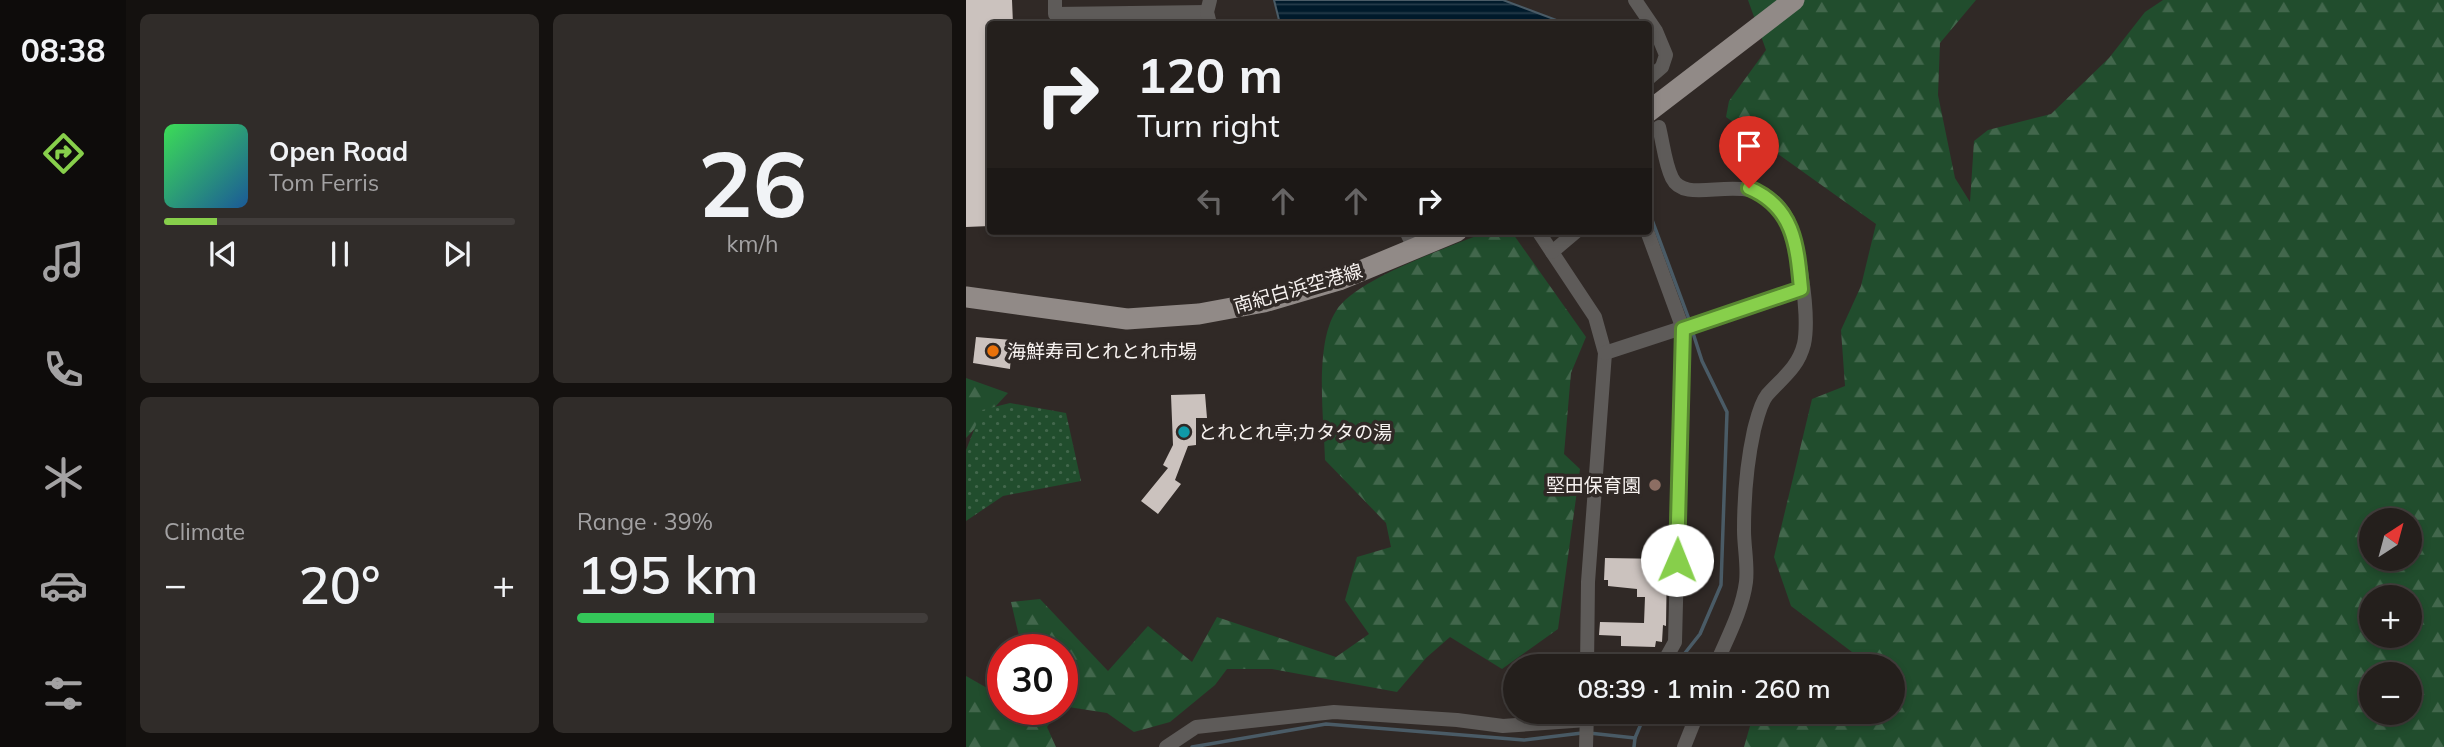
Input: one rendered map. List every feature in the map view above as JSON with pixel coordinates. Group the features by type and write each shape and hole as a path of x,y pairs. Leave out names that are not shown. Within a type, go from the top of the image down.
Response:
{"main road":[{"path":"1654,119 1794,0"},
{"name":"南紀白浜空港線","path":"966,298 1127,319 1199,314 1264,302 1339,280 1411,240 1437,235"}],"street":[{"path":"1055,0 1055,14 1209,12"},
{"path":"1635,0 1649,21"},
{"path":"1652,25 1666,55 1662,67 1652,76"},
{"path":"1654,119 1672,179 1679,187 1690,191 1749,188 1782,209 1792,235 1801,289 1804,344 1797,362 1783,382 1766,396 1755,427 1745,502 1746,583 1738,613 1721,654"},
{"path":"1541,235 1595,317 1605,353 1588,582 1587,654"},
{"path":"1552,252 1572,235"},
{"path":"1649,235 1688,328 1675,642 1668,654"},
{"path":"1605,353 1801,289"},
{"path":"1166,747 1196,727 1334,712 1457,720 1503,726 1513,724"},
{"path":"1586,744 1587,724"},
{"path":"1684,747 1693,724"}],"green space":[{"path":"1748,0 1976,0 1940,43 1938,95 1955,178 1970,202 1974,141 1988,130 2051,114 2109,58 2145,12 2163,0 2444,0 2444,747 1744,747 1751,724 1905,724 1905,654 1851,654 1791,606 1774,557 1812,399 1845,386 1841,330 1861,286 1876,224 1726,117 1729,101 1766,50"},
{"path":"1478,235 1514,235 1586,337 1571,373 1564,454 1580,469 1558,629 1523,654 1503,654 1502,669 1450,637 1426,658 1397,692 1272,669 1227,669 1215,685 1170,722 1134,732 1107,713 1078,708 1078,639 1108,671 1148,626 1192,662 1217,617 1336,657 1369,634 1345,600 1357,557 1391,547 1386,523 1325,460 1322,383 1325,343 1336,311 1347,299 1383,275"},
{"path":"966,378 1008,393 966,438"},
{"path":"1010,403 1066,413 1081,481 1003,496 966,521 966,450 982,410"},
{"path":"1040,599 1073,634 1018,634 1011,602"},
{"path":"966,676 987,688 987,725 1048,725 1056,747 966,747"}],"water":[{"path":"1274,0 1503,0 1559,21 1279,21"}],"building":[{"path":"966,0 1012,0 1013,21 987,21 987,226 966,227"},
{"name":"海鮮寿司とれとれ市場","path":"976,337 1012,340 1010,369 973,363"},
{"path":"1205,394 1207,418 1196,418 1196,445 1188,446 1175,480 1181,484 1158,514 1141,501 1168,468 1163,465 1173,445 1171,395"},
{"path":"1605,558 1667,559 1666,626 1663,625 1662,642 1656,641 1655,647 1621,646 1621,636 1599,635 1600,622 1644,623 1645,597 1637,597 1637,589 1608,586 1608,580 1604,580"}],"waterway":[{"path":"1652,220 1690,322"},
{"path":"1684,654 1700,634 1721,585 1727,412 1702,361 1692,330"},
{"path":"1192,747 1326,724 1524,740 1582,733"},
{"path":"1589,733 1635,738 1641,724"},
{"path":"1634,747 1635,738"}],"place":[{"name":"海鮮寿司とれとれ市場","path":"993,351"},
{"name":"とれとれ亭;カタタの湯","path":"1184,432"},
{"name":"堅田保育園","path":"1655,485"}],"route":[{"path":"1677,560 1683,329 1801,289 1799,263 1782,209 1761,193 1749,188"}]}
